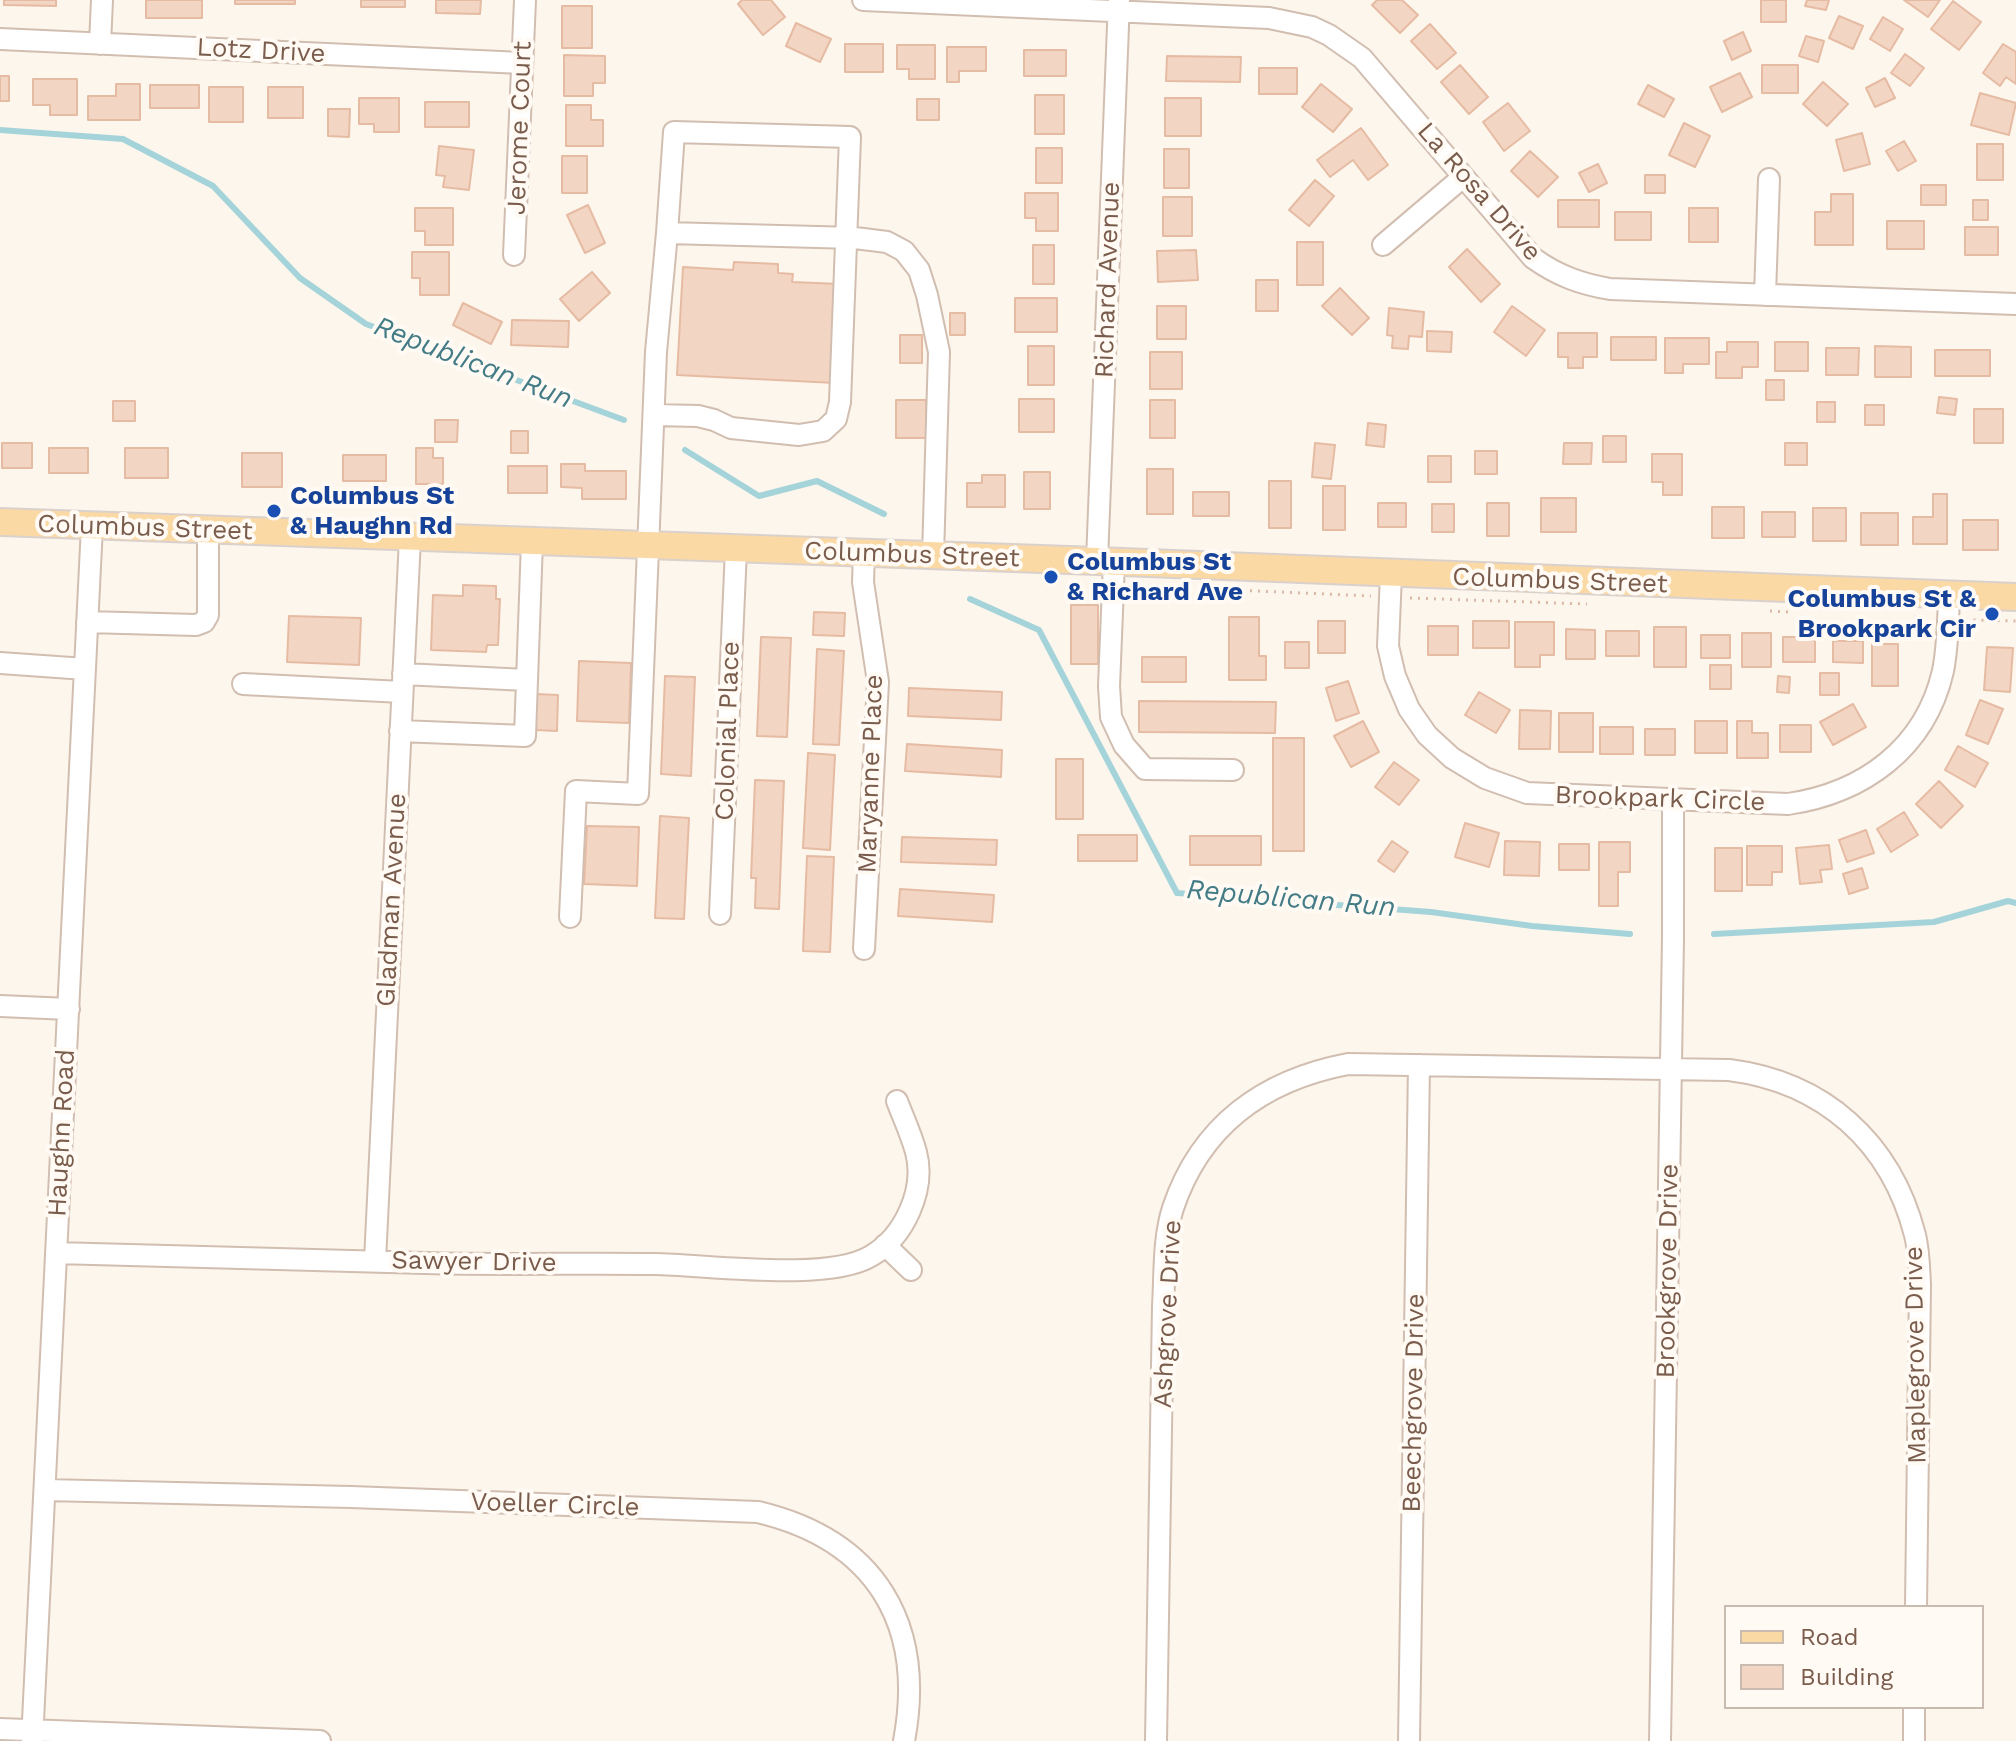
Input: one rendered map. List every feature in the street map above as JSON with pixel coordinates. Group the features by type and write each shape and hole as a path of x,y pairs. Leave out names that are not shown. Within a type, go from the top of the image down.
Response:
{"main road":[{"name":"Columbus Street","path":"0,522 2016,597"}],"street":[{"path":"100,44 102,0"},
{"name":"Jerome Court","path":"514,255 525,0"},
{"name":"La Rosa Drive","path":"863,0 1119,5 1269,18 1312,27 1329,35 1377,72 1533,258 1580,284 1610,289 2016,304"},
{"name":"Richard Avenue","path":"1119,5 1105,561 1111,717 1124,745 1145,769 1233,770"},
{"name":"Lotz Drive","path":"0,39 522,63"},
{"path":"570,917 576,791 638,794 647,546 661,280 674,132 850,137 840,402 836,419 823,431 799,435 731,428 698,416 654,415"},
{"path":"1383,245 1463,177"},
{"path":"1765,295 1769,179"},
{"path":"667,233 848,238 887,242 904,251 919,270 939,352 933,556"},
{"name":"Haughn Road","path":"33,1736 92,526"},
{"path":"87,622 196,625 204,622 208,615 208,531"},
{"name":"Gladman Avenue","path":"375,1261 410,538"},
{"path":"400,731 525,736 532,542"},
{"name":"Colonial Place","path":"720,914 736,549"},
{"name":"Maryanne Place","path":"864,553 863,582 878,682 864,949"},
{"name":"Brookpark Circle","path":"1391,574 1388,646 1395,676 1409,709 1427,735 1452,758 1485,778 1527,793 1673,800 1788,804 1816,800 1869,777 1910,739 1934,698 1946,648 1949,596"},
{"path":"0,663 85,669"},
{"path":"243,684 527,680"},
{"name":"Brookgrove Drive","path":"1660,1741 1673,800"},
{"path":"0,1006 69,1009"},
{"name":"Ashgrove Drive","path":"1156,1741 1163,1306 1167,1243 1173,1210 1201,1149 1251,1101 1284,1082 1314,1070 1348,1064 1670,1068"},
{"name":"Beechgrove Drive","path":"1409,1741 1419,1065"},
{"name":"Maplegrove Drive","path":"1670,1068 1754,1073 1799,1088 1846,1119 1870,1143 1891,1173 1916,1238 1920,1284 1916,1605"},
{"path":"897,1101 917,1154 917,1177 909,1213 885,1245 911,1270"},
{"name":"Sawyer Drive","path":"56,1253 834,1268 862,1261 885,1245"},
{"name":"Voeller Circle","path":"45,1490 351,1497 758,1512 785,1519 812,1530 847,1552 871,1576 889,1606 902,1632 909,1658 904,1741"},
{"path":"1914,1709 1914,1741"},
{"path":"0,1729 33,1736 320,1741"}],"building":[{"path":"4,0 56,0 56,6 4,5"},
{"path":"146,0 202,0 202,18 146,18"},
{"path":"235,0 295,0 295,4 235,4"},
{"path":"361,0 405,0 405,7 361,7"},
{"path":"436,0 481,0 480,14 436,13"},
{"path":"742,0 771,0 785,17 763,35 738,4"},
{"path":"1377,0 1402,0 1418,15 1400,33 1372,5"},
{"path":"1761,0 1786,0 1786,22 1761,22"},
{"path":"1807,0 1829,0 1826,10 1805,6"},
{"path":"1904,0 1940,0 1928,17"},
{"path":"1953,1 1981,22 1959,50 1931,29"},
{"path":"562,6 592,6 592,48 562,48"},
{"path":"1839,16 1863,26 1853,49 1829,38"},
{"path":"1883,17 1903,29 1890,51 1870,39"},
{"path":"796,23 831,39 820,62 786,46"},
{"path":"1430,24 1456,53 1437,69 1411,41"},
{"path":"1743,32 1751,51 1732,60 1724,41"},
{"path":"1806,36 1824,41 1818,62 1799,56"},
{"path":"845,44 883,44 883,72 845,72"},
{"path":"2003,44 2016,52 2016,84 2006,77 2000,86 1983,73"},
{"path":"897,45 935,45 935,79 909,79 909,69 897,69"},
{"path":"947,47 986,47 986,71 959,71 959,82 947,82"},
{"path":"1024,50 1066,50 1066,76 1024,76"},
{"path":"1905,54 1924,68 1910,86 1891,73"},
{"path":"564,55 605,56 605,83 593,83 593,96 564,96"},
{"path":"1167,56 1241,57 1240,82 1166,81"},
{"path":"1460,65 1488,97 1469,114 1441,82"},
{"path":"1762,65 1798,65 1798,93 1762,93"},
{"path":"1259,68 1297,68 1297,94 1259,94"},
{"path":"1740,73 1752,97 1722,112 1710,87"},
{"path":"0,76 9,76 9,101 0,101"},
{"path":"1885,78 1895,98 1875,107 1866,88"},
{"path":"33,79 77,79 77,115 50,115 50,105 33,105"},
{"path":"1823,82 1848,104 1827,126 1803,104"},
{"path":"116,84 140,84 140,120 88,120 88,96 116,96"},
{"path":"1321,84 1352,109 1333,132 1302,107"},
{"path":"150,85 199,85 199,108 150,108"},
{"path":"1648,85 1674,99 1664,117 1638,104"},
{"path":"209,87 243,87 243,122 209,122"},
{"path":"268,87 303,87 303,118 268,118"},
{"path":"1980,93 2016,103 2009,135 1971,125"},
{"path":"1035,95 1064,95 1064,134 1035,134"},
{"path":"359,98 399,98 399,132 374,132 374,124 359,124"},
{"path":"1165,98 1201,98 1201,136 1165,136"},
{"path":"917,99 939,99 939,120 917,120"},
{"path":"425,102 469,102 469,127 425,127"},
{"path":"1508,103 1530,131 1504,151 1483,122"},
{"path":"566,105 591,105 591,120 603,120 603,146 566,146"},
{"path":"328,109 350,109 349,137 328,136"},
{"path":"1684,123 1710,136 1695,167 1669,155"},
{"path":"1361,128 1388,165 1368,180 1353,160 1330,177 1317,160"},
{"path":"1862,133 1870,164 1844,171 1836,140"},
{"path":"1904,141 1916,161 1898,171 1886,151"},
{"path":"1977,144 2003,144 2003,180 1977,180"},
{"path":"439,146 474,150 469,190 443,187 445,176 436,175"},
{"path":"1036,148 1062,148 1062,183 1036,183"},
{"path":"1164,149 1189,149 1189,188 1164,188"},
{"path":"1530,151 1558,177 1538,197 1511,171"},
{"path":"562,156 587,156 587,193 562,193"},
{"path":"1598,164 1607,183 1589,192 1579,173"},
{"path":"1645,175 1665,175 1665,193 1645,193"},
{"path":"1315,180 1334,196 1309,226 1289,210"},
{"path":"1921,185 1946,185 1946,205 1921,205"},
{"path":"1025,193 1058,193 1058,231 1036,231 1036,218 1025,218"},
{"path":"1831,194 1853,194 1853,245 1815,245 1815,212 1831,212"},
{"path":"1163,197 1192,197 1192,236 1163,236"},
{"path":"1558,200 1599,200 1599,227 1558,227"},
{"path":"1973,200 1988,200 1988,220 1973,220"},
{"path":"588,205 605,243 585,253 567,215"},
{"path":"415,208 453,208 453,245 425,245 425,231 415,231"},
{"path":"1689,208 1718,208 1718,242 1689,242"},
{"path":"1615,212 1651,212 1651,240 1615,240"},
{"path":"1887,221 1924,221 1924,249 1887,249"},
{"path":"1965,227 1998,227 1998,255 1965,255"},
{"path":"1297,242 1323,242 1323,285 1297,285"},
{"path":"1033,245 1054,245 1054,284 1033,284"},
{"path":"1467,249 1500,284 1481,302 1449,267"},
{"path":"1196,250 1198,280 1158,282 1157,251"},
{"path":"412,252 449,252 449,295 420,295 420,278 412,278"},
{"path":"734,262 778,264 778,273 793,274 792,282 840,284 835,383 677,375 683,267 733,270"},
{"path":"592,272 610,293 579,321 560,299"},
{"path":"1256,280 1278,280 1278,311 1256,311"},
{"path":"1340,288 1369,318 1352,335 1322,306"},
{"path":"1015,298 1057,298 1057,332 1015,332"},
{"path":"463,303 502,322 491,344 453,325"},
{"path":"1157,306 1186,306 1186,339 1157,339"},
{"path":"1512,306 1545,330 1526,356 1494,332"},
{"path":"1389,308 1424,312 1422,337 1409,336 1408,349 1392,348 1393,336 1387,335"},
{"path":"950,313 965,313 965,335 950,335"},
{"path":"512,320 569,321 568,347 511,345"},
{"path":"1427,331 1452,332 1451,352 1427,351"},
{"path":"1558,333 1597,333 1597,357 1583,357 1583,368 1568,368 1568,357 1558,357"},
{"path":"900,335 922,335 922,363 900,363"},
{"path":"1611,337 1656,337 1656,360 1611,360"},
{"path":"1665,338 1709,338 1709,364 1683,364 1683,373 1665,373"},
{"path":"1727,342 1758,342 1758,367 1742,367 1742,378 1716,378 1716,352 1727,352"},
{"path":"1775,342 1808,342 1808,371 1775,371"},
{"path":"1028,346 1054,346 1054,385 1028,385"},
{"path":"1875,346 1911,347 1911,377 1875,377"},
{"path":"1826,348 1859,348 1858,375 1826,375"},
{"path":"1935,350 1990,350 1990,376 1935,376"},
{"path":"1150,352 1182,352 1182,389 1150,389"},
{"path":"1766,380 1784,380 1784,400 1766,400"},
{"path":"1939,397 1957,399 1955,415 1937,413"},
{"path":"1019,399 1054,399 1054,432 1019,432"},
{"path":"896,400 926,400 926,438 896,438"},
{"path":"1150,400 1175,400 1175,438 1150,438"},
{"path":"113,401 135,401 135,421 113,421"},
{"path":"1817,402 1835,402 1835,422 1817,422"},
{"path":"1865,405 1884,405 1884,425 1865,425"},
{"path":"1974,409 2003,409 2003,443 1974,443"},
{"path":"435,420 458,420 457,442 435,442"},
{"path":"1368,423 1386,425 1384,447 1366,445"},
{"path":"511,431 528,431 528,453 511,453"},
{"path":"1603,436 1626,436 1626,462 1603,462"},
{"path":"2,443 32,443 32,468 2,468"},
{"path":"1315,443 1335,445 1331,479 1312,477"},
{"path":"1564,443 1592,443 1591,464 1563,464"},
{"path":"1785,443 1807,443 1807,465 1785,465"},
{"path":"49,448 88,448 88,473 49,473"},
{"path":"125,448 168,448 168,478 125,478"},
{"path":"416,448 433,448 433,458 443,458 443,484 416,484"},
{"path":"1475,451 1497,451 1497,474 1475,474"},
{"path":"242,453 282,453 282,487 242,487"},
{"path":"1652,454 1682,454 1682,495 1663,495 1663,482 1652,482"},
{"path":"343,455 386,455 386,481 343,481"},
{"path":"1428,456 1451,456 1451,482 1428,482"},
{"path":"561,464 585,464 585,471 626,471 626,499 582,499 582,488 561,487"},
{"path":"508,466 547,466 547,493 508,493"},
{"path":"1147,469 1173,469 1173,514 1147,514"},
{"path":"1024,472 1050,472 1050,509 1024,509"},
{"path":"982,475 1005,475 1005,507 967,507 967,483 982,483"},
{"path":"1269,481 1291,481 1291,528 1269,528"},
{"path":"1323,486 1345,486 1345,530 1323,530"},
{"path":"1193,492 1229,492 1229,516 1193,516"},
{"path":"1933,494 1947,494 1947,544 1913,544 1913,517 1933,517"},
{"path":"1541,498 1576,498 1576,532 1541,532"},
{"path":"1378,503 1406,503 1406,527 1378,527"},
{"path":"1487,503 1509,503 1509,536 1487,536"},
{"path":"1432,504 1454,504 1454,532 1432,532"},
{"path":"1712,507 1744,507 1744,538 1712,538"},
{"path":"1813,508 1846,508 1846,541 1813,541"},
{"path":"1762,512 1795,512 1795,537 1762,537"},
{"path":"1861,513 1898,513 1898,545 1861,545"},
{"path":"1963,520 1998,520 1998,550 1963,550"},
{"path":"463,585 496,586 496,599 500,599 498,645 487,645 486,652 431,650 433,595 463,596"},
{"path":"1071,605 1098,605 1098,664 1071,664"},
{"path":"814,612 845,613 844,636 813,635"},
{"path":"289,616 361,618 359,665 287,662"},
{"path":"1229,617 1259,617 1259,656 1266,656 1266,680 1229,680"},
{"path":"1318,621 1345,621 1345,653 1318,653"},
{"path":"1473,621 1509,621 1509,648 1473,648"},
{"path":"1515,622 1554,622 1554,655 1540,655 1540,667 1515,667"},
{"path":"1428,626 1458,626 1458,655 1428,655"},
{"path":"1654,627 1686,627 1686,667 1654,667"},
{"path":"1566,629 1595,630 1595,659 1566,659"},
{"path":"1606,631 1639,631 1639,656 1606,656"},
{"path":"1742,633 1771,633 1771,667 1742,667"},
{"path":"1701,635 1730,635 1730,658 1701,658"},
{"path":"761,637 791,638 787,737 757,736"},
{"path":"1783,637 1815,637 1815,662 1783,662"},
{"path":"1833,641 1863,641 1863,663 1833,662"},
{"path":"1285,642 1309,642 1309,668 1285,668"},
{"path":"1872,644 1898,644 1898,686 1872,686"},
{"path":"1987,647 2013,648 2010,692 1984,690"},
{"path":"817,649 844,651 839,745 813,744"},
{"path":"1142,657 1186,657 1186,682 1142,682"},
{"path":"579,661 631,663 629,723 577,721"},
{"path":"1710,665 1731,665 1731,689 1710,689"},
{"path":"1820,673 1839,673 1839,695 1820,695"},
{"path":"665,676 695,677 691,776 661,774"},
{"path":"1778,676 1790,677 1789,693 1777,692"},
{"path":"1348,681 1359,713 1336,721 1326,688"},
{"path":"909,688 1002,692 1001,720 908,716"},
{"path":"1479,692 1510,710 1496,733 1465,715"},
{"path":"536,694 558,695 557,731 535,730"},
{"path":"1980,700 2003,709 1988,744 1966,735"},
{"path":"1139,701 1276,702 1275,733 1139,732"},
{"path":"1853,704 1866,727 1833,745 1820,722"},
{"path":"1520,710 1551,711 1550,749 1519,749"},
{"path":"1559,713 1593,713 1593,752 1559,752"},
{"path":"1363,721 1379,752 1351,767 1334,736"},
{"path":"1695,721 1727,721 1727,753 1695,753"},
{"path":"1737,721 1752,721 1752,733 1768,733 1768,758 1737,758"},
{"path":"1780,725 1811,725 1811,752 1780,752"},
{"path":"1600,727 1633,727 1633,754 1600,754"},
{"path":"1645,729 1675,729 1675,755 1645,755"},
{"path":"1273,738 1304,738 1304,851 1273,851"},
{"path":"907,744 1002,750 1001,777 905,771"},
{"path":"1958,746 1988,763 1975,787 1945,770"},
{"path":"808,753 835,755 830,850 803,848"},
{"path":"1056,759 1083,759 1083,819 1056,819"},
{"path":"1394,762 1419,780 1399,805 1375,787"},
{"path":"755,780 784,781 779,909 755,908 756,878 751,878"},
{"path":"1939,781 1963,806 1941,828 1916,804"},
{"path":"1904,812 1918,835 1891,852 1877,829"},
{"path":"660,816 689,818 684,919 655,918"},
{"path":"1465,823 1499,833 1489,867 1455,857"},
{"path":"587,826 639,827 637,886 584,884"},
{"path":"1866,830 1874,853 1847,862 1839,840"},
{"path":"1078,835 1137,835 1137,861 1078,861"},
{"path":"1190,836 1261,836 1261,865 1190,865"},
{"path":"902,837 997,840 996,865 901,862"},
{"path":"1392,841 1408,852 1394,872 1378,861"},
{"path":"1505,841 1540,842 1539,876 1504,875"},
{"path":"1599,842 1630,842 1630,872 1618,872 1618,906 1599,906"},
{"path":"1559,844 1589,844 1589,870 1559,870"},
{"path":"1829,845 1832,869 1820,870 1822,882 1800,884 1796,848"},
{"path":"1747,846 1782,846 1782,872 1772,872 1772,885 1747,885"},
{"path":"1715,848 1742,848 1742,891 1715,891"},
{"path":"807,856 834,857 830,952 803,951"},
{"path":"1862,868 1868,888 1849,894 1843,874"},
{"path":"900,889 994,895 992,922 898,916"}],"waterway":[{"name":"Republican Run","path":"0,130 123,139 213,186 300,278 366,324 624,420"},
{"name":"Republican Run","path":"685,450 759,496 817,481 884,514"},
{"name":"Republican Run","path":"970,599 1039,630 1177,893 1431,912 1532,926 1630,934"},
{"name":"Republican Run","path":"1714,934 1934,922 2008,901 2016,903"}],"place":[{"name":"Columbus St & Haughn Rd","path":"274,511"},
{"name":"Columbus St & Richard Ave","path":"1051,577"},
{"name":"Columbus St & Brookpark Cir","path":"1992,614"}]}
